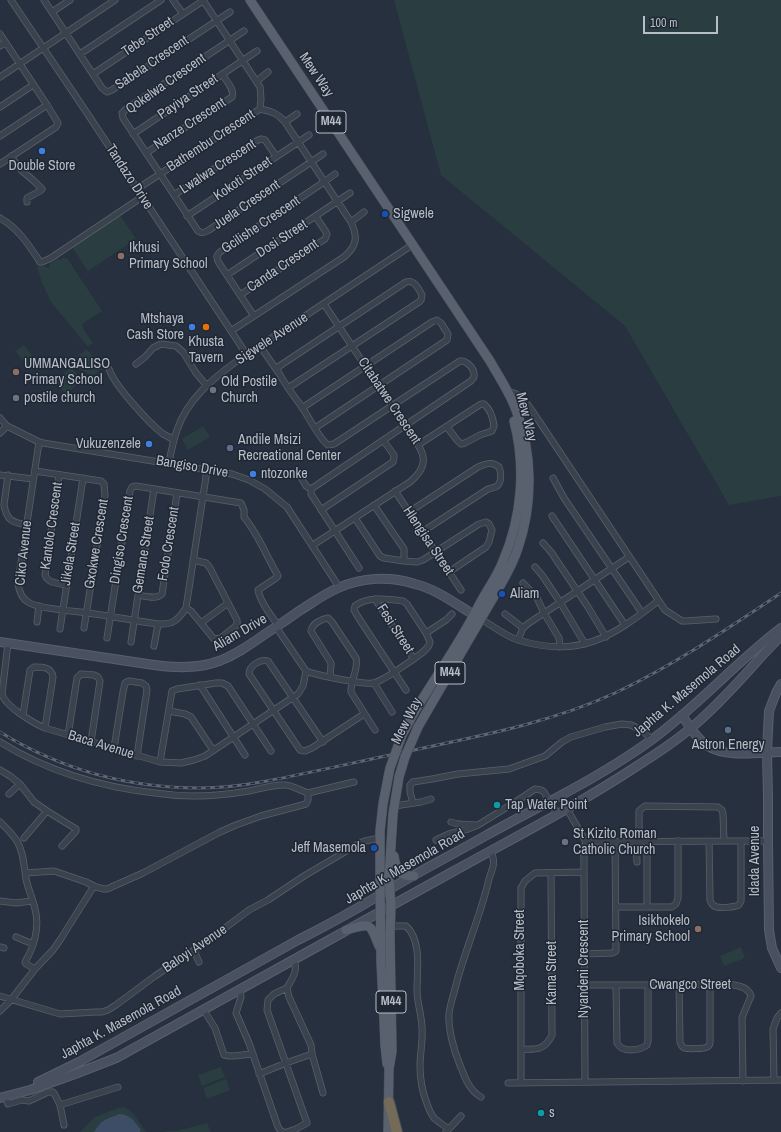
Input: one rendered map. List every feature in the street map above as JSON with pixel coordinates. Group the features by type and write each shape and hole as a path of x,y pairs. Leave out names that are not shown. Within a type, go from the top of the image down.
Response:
{"highway":[{"path":"388,1102 397,1132"}],"main road":[{"name":"Mew Way","path":"250,0 490,361 506,390 520,448 521,469 519,505 512,536 504,560 478,617 418,727 405,757 399,777 391,835 389,874 391,906 392,1051 389,1069 388,1132"},
{"name":"Aliam Drive","path":"4,642 154,665 174,667 200,666 235,654 320,597 339,587 368,580 384,579 417,584 436,592 478,617"},
{"name":"Mew Way","path":"389,1069 384,1045 380,895 380,838 383,804 388,778 402,735 415,711 454,650 478,617"},
{"name":"Japhta K. Masemola Road","path":"18,1093 79,1062 587,781 652,740 682,716 781,628"},
{"name":"Japhta K. Masemola Road","path":"3,1097 30,1090 109,1062 567,809 654,756 691,728 735,687 758,659 781,636"},
{"name":"Idada Avenue","path":"781,684 769,711 767,752 769,930 772,948 781,968"},
{"path":"682,716 700,739 708,746 719,751 730,753 781,752"},
{"path":"587,781 594,793"},
{"path":"391,835 397,869 403,875 414,876"},
{"path":"346,930 364,926 371,928 381,951"}],"street":[{"name":"Tandazo Drive","path":"11,0 247,355"},
{"name":"Sabela Crescent","path":"44,0 104,91 109,92 230,12"},
{"path":"52,12 70,0"},
{"path":"0,77 115,0"},
{"path":"80,54 161,0"},
{"path":"173,0 183,14"},
{"path":"204,0 260,87 260,109"},
{"name":"Tebe Street","path":"93,74 204,0"},
{"path":"230,41 244,31"},
{"path":"0,34 58,123 56,127 0,164"},
{"name":"Qokelwa Crescent","path":"160,174 123,118 122,116 124,111 230,41"},
{"path":"0,46 5,43"},
{"name":"Payiya Street","path":"133,134 257,51"},
{"path":"256,81 268,72"},
{"name":"Nanze Crescent","path":"146,153 232,96 233,91 222,74"},
{"path":"0,107 33,85"},
{"path":"0,136 46,105"},
{"name":"Bathembu Crescent","path":"138,189 260,109 278,114 285,122 351,222 356,235 355,242 349,253 231,331"},
{"path":"285,122 297,114"},
{"path":"298,142 309,135"},
{"name":"Lwalwa Crescent","path":"174,196 258,140 265,140 276,156"},
{"name":"Kokoti Street","path":"187,216 298,142"},
{"path":"311,162 323,154"},
{"path":"11,156 21,170 42,189 27,198 28,202"},
{"name":"Juela Crescent","path":"160,174 187,216 200,233 205,232 311,162"},
{"path":"324,182 335,174"},
{"name":"Gcilishe Crescent","path":"254,316 226,275 216,257 220,252 324,182"},
{"path":"337,202 350,193"},
{"path":"0,218 18,232 33,250 40,262 42,262 51,258 142,197"},
{"name":"Dosi Street","path":"226,275 337,202"},
{"path":"351,222 364,212"},
{"name":"Canda Crescent","path":"240,295 325,239 327,234 316,217"},
{"name":"Sigwele Avenue","path":"169,463 177,430 184,414 189,406 215,377 412,245"},
{"path":"278,372 278,367 406,282 414,282 420,291 422,298 419,302 288,388"},
{"name":"Citabatwe Crescent","path":"313,545 415,478 421,470 423,462 422,454 418,445 324,304"},
{"path":"302,408 432,322 437,320 441,323 448,334 447,340 315,428"},
{"path":"136,364 158,344 176,346 185,354 196,374 206,386"},
{"path":"260,346 328,445 331,445 460,361 463,360 467,362 475,375 471,381 311,489"},
{"path":"110,369 111,376 115,382 140,411 158,429 174,440"},
{"path":"506,390 518,394 531,410 658,601 668,612 682,620 690,622 716,619"},
{"path":"418,445 478,405 482,404 486,406 492,414 494,426 492,431 461,444 447,427"},
{"name":"Bangiso Drive","path":"0,418 8,426 39,442 232,474 245,478 269,492 287,507 339,587"},
{"path":"0,433 8,426"},
{"path":"321,510 393,462 394,455 384,440"},
{"name":"Ciko Avenue","path":"39,442 18,584 22,597 28,603 39,606 158,624 173,623 186,608"},
{"path":"409,512 478,467 493,463 499,467 500,480 497,487 486,490 422,532"},
{"path":"193,560 203,562 208,565 237,621 236,626 219,639 211,638 201,623 186,608 202,496 207,470"},
{"name":"Gxokwe Crescent","path":"35,471 100,481 104,484 105,495 84,628"},
{"path":"298,472 306,486 311,489"},
{"path":"0,475 33,479"},
{"path":"8,475 4,508 11,521 26,525"},
{"name":"Kantolo Crescent","path":"59,475 45,578 48,581 67,585"},
{"name":"Jikela Street","path":"60,629 83,478"},
{"path":"552,478 642,613"},
{"name":"Dingiso Crescent","path":"110,616 130,491 132,487 136,486 202,496"},
{"name":"Gemane Street","path":"134,620 154,489"},
{"path":"311,489 311,494 359,568"},
{"name":"Hlengisa Street","path":"395,491 461,590"},
{"name":"Fodo Crescent","path":"138,595 155,598 162,594 177,493"},
{"path":"202,496 240,503 242,505 244,517 257,535 278,574 276,578 258,590 277,626 306,671 367,684 380,680 394,672 414,659 429,646 430,639 405,602 376,599 357,604 354,608 355,612 394,672 406,690"},
{"path":"374,505 404,549 404,561"},
{"path":"552,516 625,625"},
{"path":"355,518 380,556 384,558 420,562 479,524 486,522 491,525 492,531 488,545 449,572"},
{"path":"543,543 592,613 606,637"},
{"path":"518,640 523,628 529,623 629,557"},
{"path":"535,567 560,602 585,644"},
{"path":"523,583 537,598 559,638 560,648"},
{"name":"Fesi Street","path":"376,599 414,659"},
{"path":"478,617 518,640 560,648 585,644 606,637 658,601"},
{"path":"201,623 228,603"},
{"path":"37,622 39,606"},
{"path":"426,633 446,620 452,614"},
{"path":"505,614 523,628"},
{"path":"107,638 110,616"},
{"path":"330,677 331,662 311,631 313,626 328,618 356,658 357,663 351,690 352,695 375,730"},
{"path":"131,642 134,620"},
{"path":"154,646 158,624"},
{"name":"Baca Avenue","path":"4,642 2,696 32,722 45,728 160,762 181,763 194,760 213,750 298,694 303,686 306,671"},
{"path":"323,742 268,661 264,660 254,665 249,670 249,674 300,750 308,750 323,742 364,714"},
{"path":"23,715 30,670 34,667 50,669 53,676 45,728"},
{"path":"68,735 77,678 81,674 94,675 98,677 100,681 91,742"},
{"path":"114,748 122,692 125,685 129,681 142,683 146,686 147,690 137,756"},
{"path":"160,762 171,694 173,690 222,683 227,685 272,751"},
{"path":"374,683 392,712"},
{"path":"200,686 245,755"},
{"path":"169,711 185,714 191,717 213,750"},
{"path":"413,803 410,790 410,785 412,782 432,780 458,774 509,770 545,756 562,742 572,737 605,727 622,724 631,726 643,731 652,740"},
{"path":"0,742 31,760 65,774 123,789 168,795 213,795 248,791 286,784 308,793 354,782"},
{"path":"0,770 20,784 32,800 76,829 72,836 62,846"},
{"path":"9,794 20,784"},
{"path":"436,840 478,825 535,789 541,790 558,814"},
{"path":"26,873 54,871 94,886 107,889 143,873 236,825 261,816 306,804 308,800 308,793"},
{"path":"394,806 431,799"},
{"path":"637,862 639,811 645,806 718,807 722,810 723,814 724,840"},
{"path":"567,809 586,842 724,840 768,841"},
{"path":"24,838 47,811"},
{"path":"0,822 19,844 32,901 35,908 37,918 36,932 26,964 35,969"},
{"path":"451,822 458,824 478,825"},
{"name":"Baloyi Avenue","path":"0,996 60,1014 102,1012 116,1005 155,976 221,932 249,910 268,900 304,876 360,843 371,839 380,838"},
{"path":"647,841 647,907"},
{"path":"616,907 672,907 677,903 678,841"},
{"path":"709,841 711,902 716,907 733,907 739,905 741,901 741,841"},
{"name":"Nyandeni Crescent","path":"585,1082 584,848 586,842"},
{"path":"584,954 612,953 616,951 615,842"},
{"path":"481,1097 466,1080 452,1040 449,1014 462,965 494,864 491,851"},
{"name":"Mqoboka Street","path":"521,1082 520,891 524,882 532,875 537,873 584,872"},
{"name":"Kama Street","path":"521,1049 535,1050 540,1048 547,1042 552,1034 551,873"},
{"path":"0,1011 53,950 94,886"},
{"path":"0,901 16,903 32,901"},
{"path":"390,926 406,926 412,934 416,947 418,963 417,994 418,1006 422,1020 424,1044 420,1071 423,1094 434,1118 447,1131 461,1116"},
{"path":"16,937 33,944"},
{"path":"194,950 199,962"},
{"path":"287,1132 307,1123 267,1010 267,1006 268,1000 274,994 287,988 295,972 296,966 294,959"},
{"name":"Cwangco Street","path":"585,985 726,984 739,986 749,991 751,994 750,1000 742,1015 742,1080"},
{"path":"616,985 617,1044 623,1049 637,1049 648,1044 648,985"},
{"path":"679,985 680,1042 684,1048 698,1049 708,1047 710,1042 710,985"},
{"path":"287,988 289,997 309,1040 323,1093"},
{"path":"240,989 241,997 236,1013 253,1054 278,1126 283,1132"},
{"path":"203,1009 215,1028 224,1055 253,1054"},
{"path":"774,1080 773,1029 777,1018 781,1013"},
{"path":"259,1074 312,1054"},
{"path":"508,1083 781,1080"},
{"path":"60,1105 118,1087"},
{"path":"3,1097 8,1104 22,1100 32,1100 44,1093 51,1092 55,1094 60,1105 64,1124"}],"shaded area":[{"path":"394,0 781,0 781,496 729,505 625,326 441,175"},
{"path":"120,215 136,239 88,271 72,247"},
{"path":"64,257 66,259 67,258 102,311 82,324 84,330 93,343 88,347 51,302 42,283 37,267 41,264 42,267 44,266 48,268 50,266 49,264"},
{"path":"24,345 36,361 28,367 15,351"},
{"path":"86,350 104,367 99,371 85,366 81,358 78,356"},
{"path":"79,358 85,366 97,370 97,373 92,376 78,368 79,363 77,360"},
{"path":"71,367 82,380 66,394 54,381"},
{"path":"203,426 210,437 188,450 182,439"},
{"path":"741,947 745,958 724,966 720,956"},
{"path":"221,1067 225,1077 202,1086 198,1075"},
{"path":"226,1079 230,1090 207,1099 203,1088"},
{"path":"125,1107 133,1113 146,1132 100,1123 94,1132 80,1132 95,1117 118,1108"},
{"path":"207,1123 211,1132 163,1132 177,1131"}],"water":[{"path":"119,1114 126,1115 132,1119 141,1130 140,1132 94,1132 102,1122"}],"railway":[{"path":"0,732 23,745 71,766 121,780 173,787 200,788 234,786 267,781 488,734 565,713 615,693 658,671 781,593"}],"place":[{"name":"Double Store","path":"42,151"},
{"name":"Sigwele","path":"385,214"},
{"name":"Ikhusi Primary School","path":"121,256"},
{"name":"Mtshaya Cash Store","path":"192,327"},
{"name":"Khusta Tavern","path":"206,327"},
{"name":"UMMANGALISO Primary School","path":"16,372"},
{"name":"Old Postile Church","path":"213,390"},
{"name":"postile church","path":"16,398"},
{"name":"Vukuzenzele","path":"149,444"},
{"name":"Andile Msizi Recreational Center","path":"230,448"},
{"name":"ntozonke","path":"253,474"},
{"name":"Aliam","path":"502,594"},
{"name":"Astron Energy","path":"728,730"},
{"name":"Tap Water Point","path":"497,805"},
{"name":"St Kizito Roman Catholic Church","path":"565,842"},
{"name":"Jeff Masemola","path":"374,848"},
{"name":"Isikhokelo Primary School","path":"698,929"},
{"name":"s","path":"541,1113"}]}
